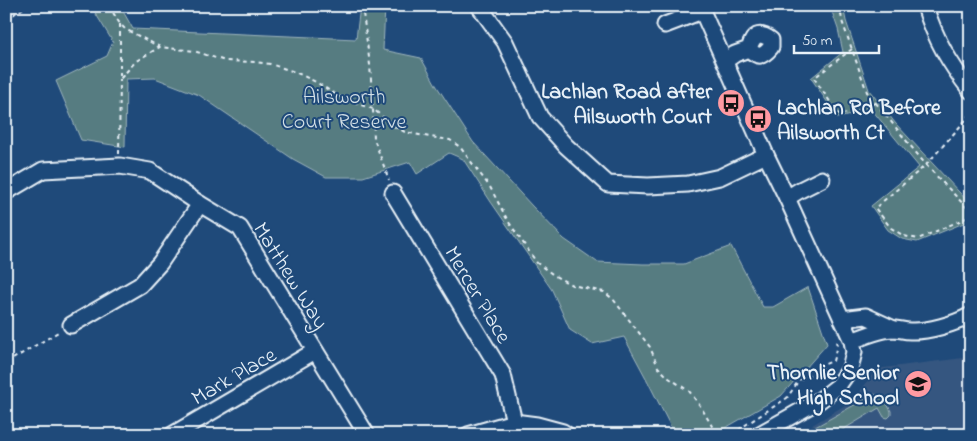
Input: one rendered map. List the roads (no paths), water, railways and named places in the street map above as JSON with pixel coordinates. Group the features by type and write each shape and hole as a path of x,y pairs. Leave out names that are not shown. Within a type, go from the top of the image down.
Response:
{"street":[{"path":"479,6 505,42 540,117 566,146 608,184 648,186 688,184 720,177 766,154"},
{"path":"925,6 941,48 971,91"},
{"path":"665,25 701,8 852,340 854,352 850,369 838,386 820,400 758,435"},
{"path":"725,61 735,54 748,49"},
{"name":"Matthew Way","path":"6,192 43,170 120,166 150,171 240,228 367,435"},
{"path":"787,198 822,179"},
{"name":"Mercer Place","path":"393,193 503,375 514,422"},
{"path":"71,325 140,285 160,263 200,204"},
{"path":"842,319 866,316 894,329 910,332 934,328 971,315"},
{"path":"852,340 875,332 894,329"},
{"name":"Mark Place","path":"172,435 315,351"},
{"path":"468,435 514,422 537,425 563,432 566,435"}],"place":[{"name":"Lachlan Road after Ailsworth Court","path":"731,103"},
{"name":"Lachlan Rd Before Ailsworth Ct","path":"758,119"},
{"name":"Thornlie Senior High School","path":"918,384"}],"park label":[{"name":"Ailsworth Court Reserve","path":"344,108"}]}
